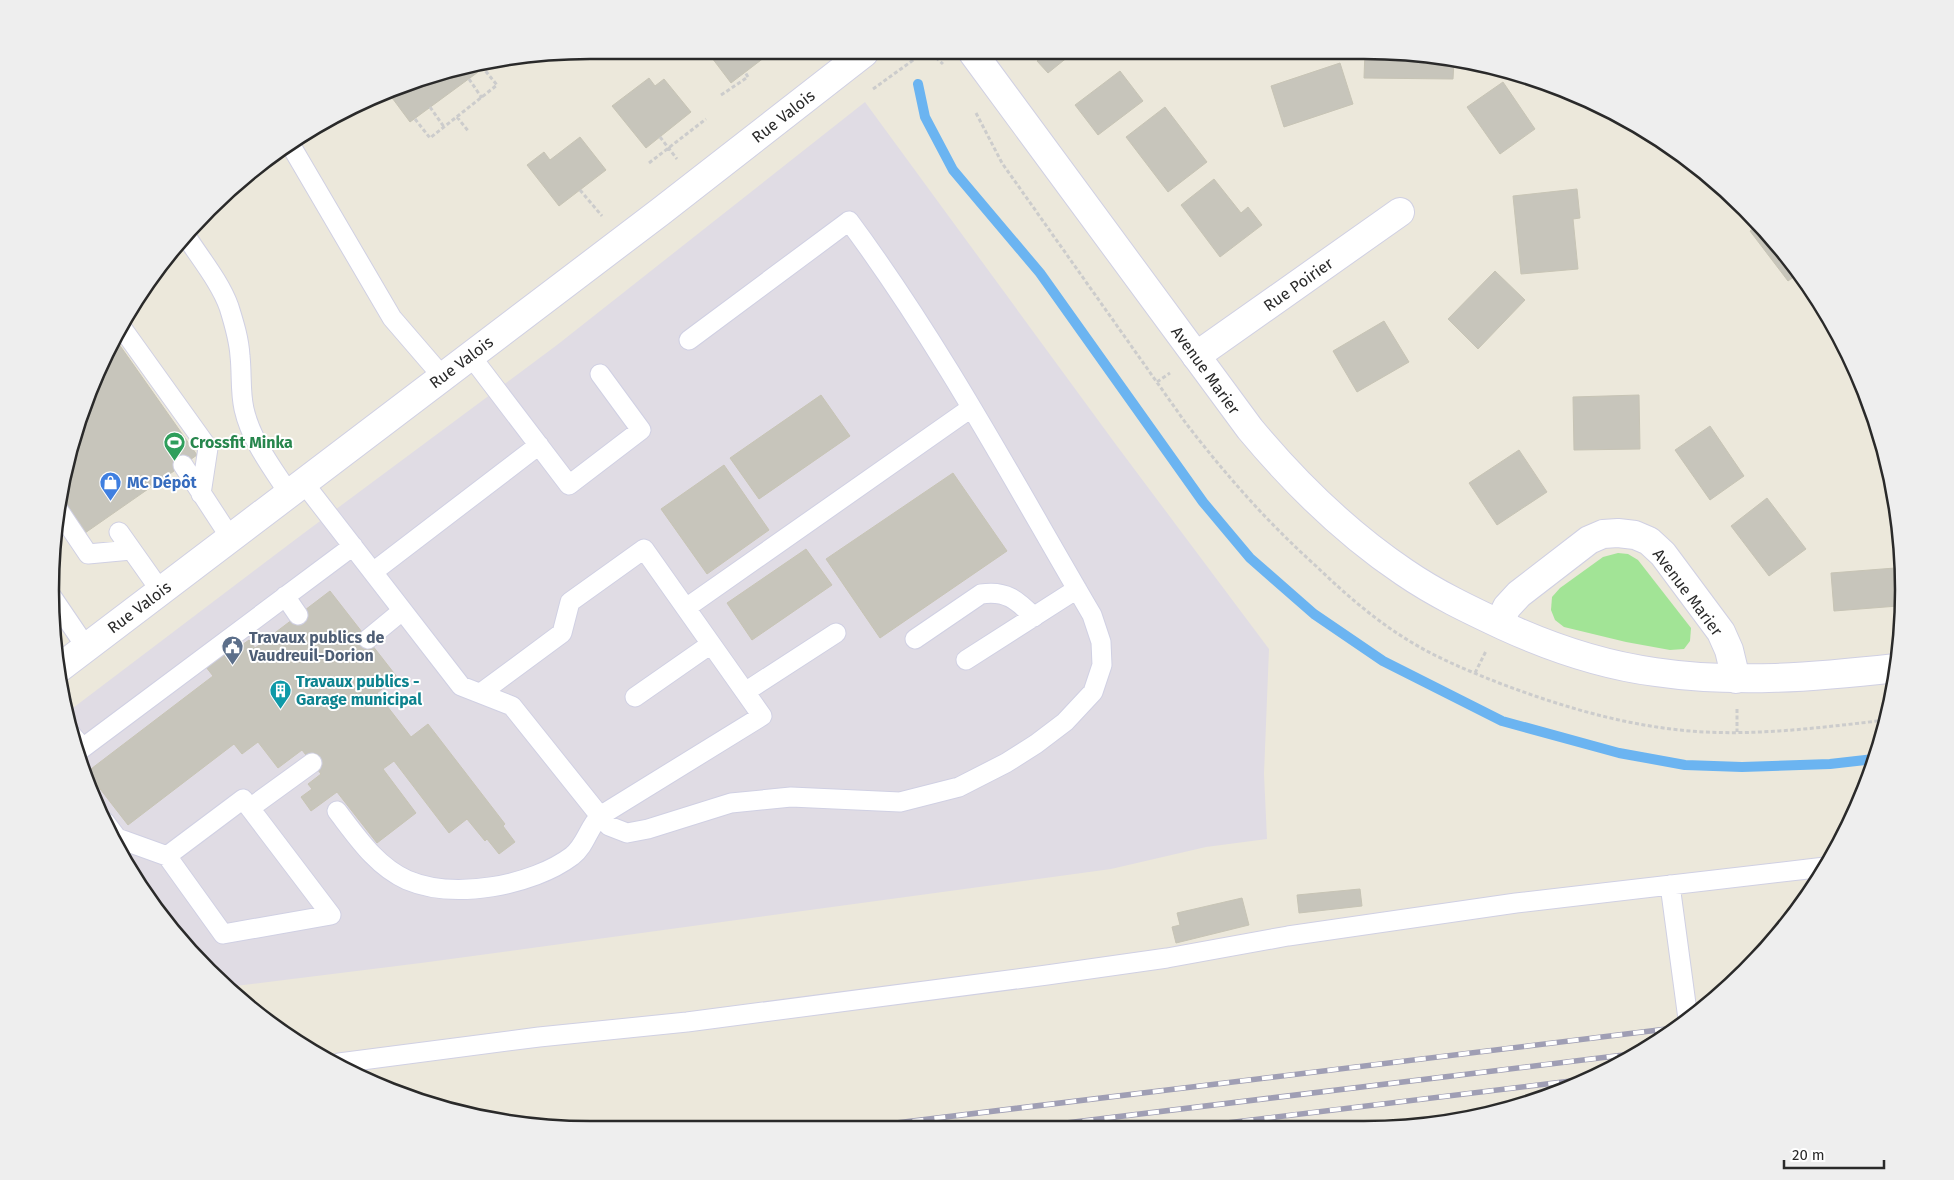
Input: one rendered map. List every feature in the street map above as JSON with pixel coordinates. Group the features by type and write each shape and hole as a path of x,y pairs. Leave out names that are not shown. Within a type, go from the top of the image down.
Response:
{"street":[{"name":"Rue Valois","path":"64,664 856,59"},
{"name":"Avenue Marier","path":"977,59 1228,402 1268,451 1341,523 1405,573 1499,624 1559,648 1614,664 1655,672 1736,679 1811,677 1889,669"},
{"name":"Rue Poirier","path":"1196,356 1400,212"},
{"name":"Avenue Marier","path":"1499,624 1507,608 1519,594 1583,545 1603,534 1635,535 1649,541 1663,554 1721,632 1731,658 1736,679"}],"lane":[{"path":"293,149 392,318 442,376"},
{"path":"190,242 228,305 236,331 240,355 244,409 251,433 261,451 353,546 461,686 512,706 609,826 627,833 648,829 730,803 790,797 900,802 959,787 1006,763 1036,744 1065,722 1093,692 1102,665 1101,642 1092,615 971,408 886,272 849,221 689,340"},
{"path":"125,333 208,448 201,494"},
{"path":"470,355 569,486 641,430 600,374"},
{"path":"686,608 971,408"},
{"path":"373,572 539,445"},
{"path":"183,464 230,537"},
{"path":"64,518 88,554 131,550"},
{"path":"119,532 160,590"},
{"path":"81,740 353,546"},
{"path":"337,811 366,850 407,880 439,889 472,888 510,883 544,872 573,855 588,838 592,824 600,816 762,716 644,549 570,602 562,633 481,694"},
{"path":"966,660 1077,589"},
{"path":"915,638 981,594 994,592 1008,596 1034,617"},
{"path":"285,596 298,615"},
{"path":"60,608 86,647"},
{"path":"368,639 402,611"},
{"path":"745,692 836,633"},
{"path":"635,697 711,644"},
{"path":"250,808 312,763"},
{"path":"122,840 167,856 223,934 331,915 243,799 167,856"},
{"path":"347,1062 530,1038 687,1022 1027,978 1167,958 1288,936 1516,903 1817,868"},
{"path":"1670,885 1687,1011"}],"path":[{"path":"415,119 430,138 497,85 484,69"},
{"path":"721,95 748,77 746,72"},
{"path":"468,79 482,98"},
{"path":"430,108 444,127"},
{"path":"457,117 469,132"},
{"path":"649,163 706,119"},
{"path":"660,137 668,148"},
{"path":"580,190 603,218"},
{"path":"1157,382 1172,373"},
{"path":"1475,673 1486,650"},
{"path":"1737,707 1737,732"}],"shaded area":[{"path":"865,102 1117,446 1269,649 1264,774 1267,839 1206,847 1111,869 421,963 236,986 214,966 191,940 148,885 130,856 99,793 87,761 72,708 557,345"}],"green space":[{"path":"1618,553 1628,554 1638,560 1691,628 1690,641 1684,649 1670,650 1626,642 1564,627 1555,620 1551,610 1552,597 1560,588 1603,557"}],"building":[{"path":"713,59 762,59 731,83"},
{"path":"1040,59 1065,59 1048,73 1037,61"},
{"path":"1365,59 1399,60 1454,67 1453,79 1364,78"},
{"path":"1340,63 1353,104 1284,127 1271,86"},
{"path":"480,70 410,122 392,97 419,87"},
{"path":"1120,71 1143,101 1098,135 1075,105"},
{"path":"649,78 655,86 664,79 691,112 646,148 612,106"},
{"path":"1503,82 1535,129 1500,154 1467,107"},
{"path":"1165,107 1207,162 1168,192 1126,137"},
{"path":"580,137 606,170 559,206 527,165 544,152 550,160"},
{"path":"1214,179 1241,213 1248,207 1262,225 1220,257 1181,205"},
{"path":"1577,189 1580,218 1573,219 1578,269 1521,274 1513,196"},
{"path":"1753,229 1793,277 1788,281 1750,231"},
{"path":"1495,271 1525,300 1478,349 1448,319"},
{"path":"1384,321 1409,362 1357,392 1333,351"},
{"path":"119,345 197,455 85,533 66,505 69,486 87,419 99,387"},
{"path":"821,395 850,436 759,499 730,458"},
{"path":"1639,395 1640,449 1574,450 1573,397"},
{"path":"1710,426 1744,476 1710,500 1675,450"},
{"path":"1519,450 1547,492 1497,525 1469,483"},
{"path":"724,465 769,530 707,574 661,509"},
{"path":"953,473 1007,551 880,638 826,559"},
{"path":"1767,498 1806,549 1769,576 1731,526"},
{"path":"806,549 832,585 752,640 727,603"},
{"path":"1894,568 1895,606 1834,611 1831,573"},
{"name":"Travaux publics - Garage municipal","path":"330,591 397,677 377,693 411,737 428,724 505,824 503,826 515,842 499,854 487,839 485,841 467,819 449,833 394,761 383,769 416,813 377,843 337,792 311,811 301,797 312,789 308,784 321,774 302,750 278,768 258,742 242,754 234,744 128,825 95,782 90,770 213,676 206,667 232,646 235,650 249,640 255,648"},
{"path":"1360,889 1362,906 1299,913 1297,895"},
{"path":"1242,898 1249,925 1176,943 1172,927 1180,925 1177,913"}],"waterway":[{"path":"918,84 925,117 953,170 1040,273 1203,502 1250,558 1314,614 1383,661 1502,721 1619,753 1685,765 1742,767 1830,764 1867,760"}],"railway":[{"path":"913,1121 1662,1030"},
{"path":"1083,1121 1619,1056"},
{"path":"1243,1121 1565,1082"}],"place":[{"name":"Crossfit Minka","path":"174,461"},
{"name":"MC Dépôt","path":"111,501"},
{"name":"Travaux publics de Vaudreuil-Dorion","path":"233,665"},
{"name":"Travaux publics - Garage municipal","path":"280,709"}]}
